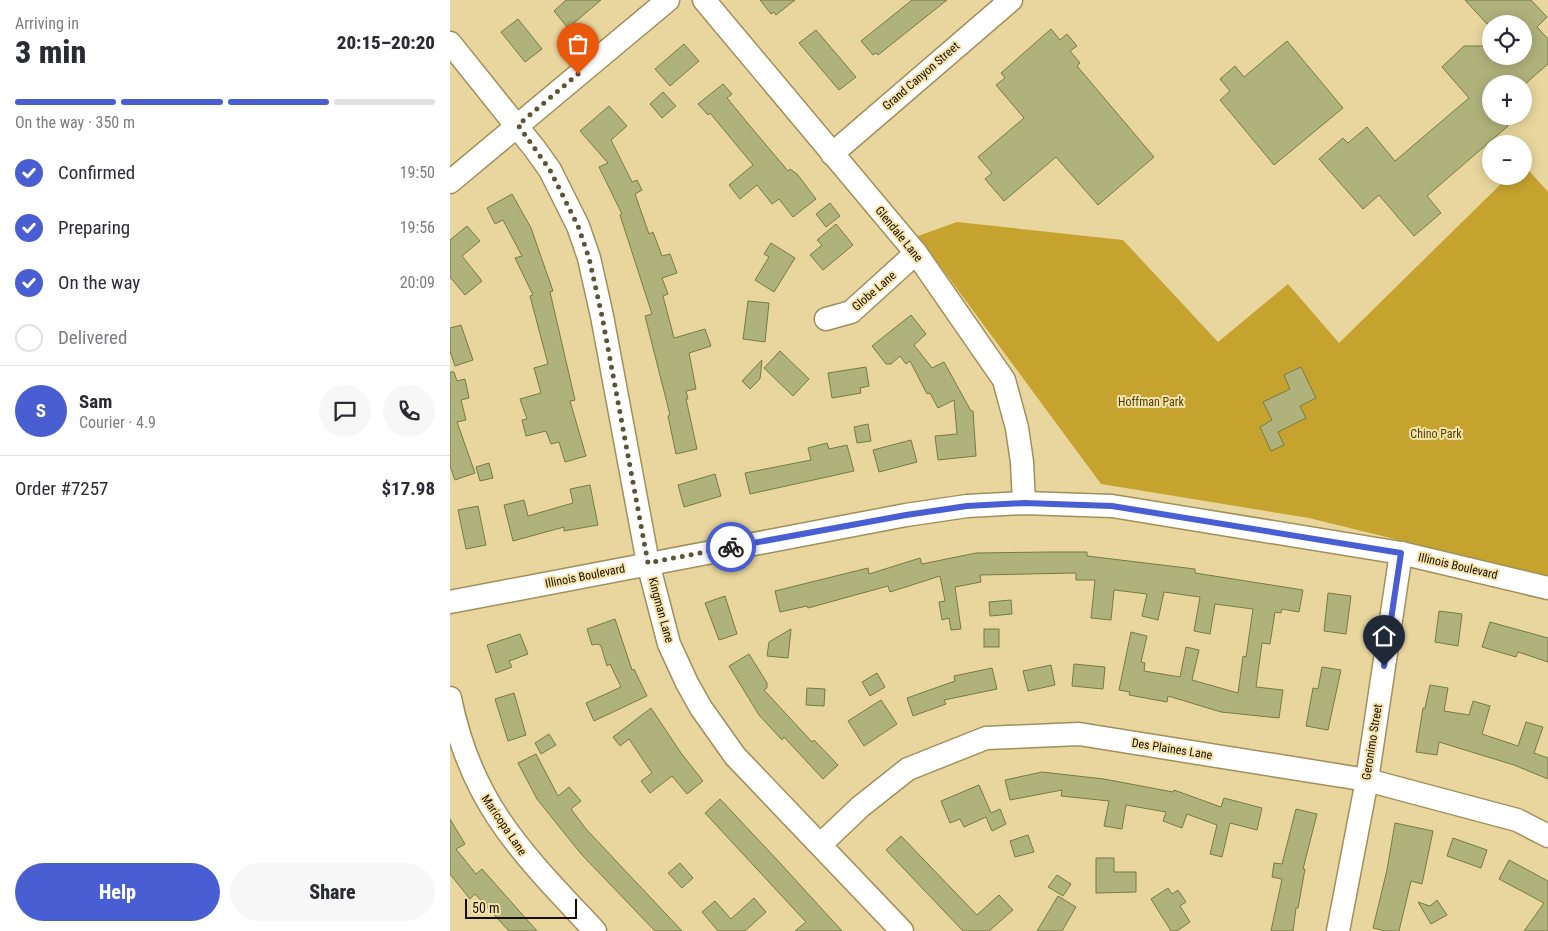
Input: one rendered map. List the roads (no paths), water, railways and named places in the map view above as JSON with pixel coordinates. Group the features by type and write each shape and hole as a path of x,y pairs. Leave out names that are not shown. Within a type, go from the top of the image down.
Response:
{"street":[{"path":"450,182 668,0"},
{"name":"Glendale Lane","path":"704,0 916,253 1004,380 1022,462 1024,503"},
{"name":"Grand Canyon Street","path":"832,154 1011,0"},
{"name":"Kingman Lane","path":"450,43 518,125 550,170 578,226 589,258 602,316 648,563 669,644 700,708 735,756 902,931"},
{"name":"Globe Lane","path":"826,319 851,312 916,253"},
{"name":"Illinois Boulevard","path":"450,602 906,515 967,506 1024,503 1112,506 1401,553 1548,588"},
{"name":"Geronimo Street","path":"1338,931 1367,780 1401,553"},
{"name":"Maricopa Lane","path":"450,698 458,731 473,771 494,815 526,858 595,931"},
{"name":"Des Plaines Lane","path":"820,845 860,806 908,769 986,738 1079,734 1367,780 1516,820 1548,836"}],"park label":[{"name":"Hoffman Park","path":"1151,402"},
{"name":"Chino Park","path":"1436,434"}]}
